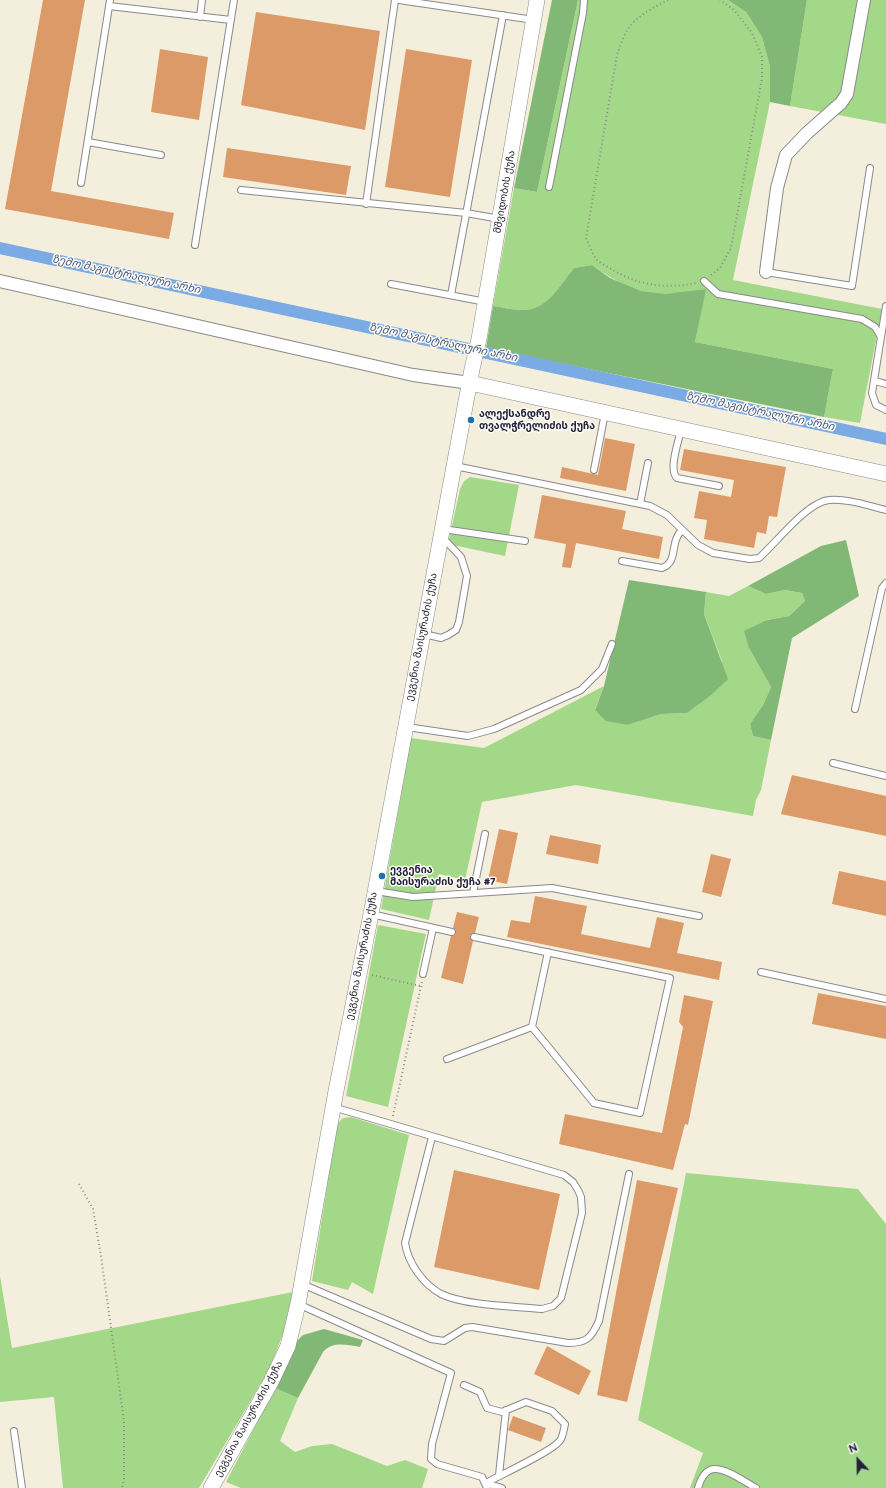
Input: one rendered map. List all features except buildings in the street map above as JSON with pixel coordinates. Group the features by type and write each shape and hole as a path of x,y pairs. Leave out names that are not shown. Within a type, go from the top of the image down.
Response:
{"street":[{"name":"მშვიდობის ქუჩა","path":"471,376 486,302 537,0"},
{"path":"766,272 777,188 786,155 807,133 841,103 847,94 864,0"},
{"path":"0,281 413,375 471,376 606,413 886,474"},
{"name":"ევგენია მაისურაძის ქუჩა","path":"211,1488 271,1382 288,1346 298,1304 333,1108 371,914 471,376"}],"lane":[{"path":"200,17 202,0"},
{"path":"195,245 234,0"},
{"path":"366,204 395,0"},
{"path":"399,0 534,20"},
{"path":"549,187 584,13 584,0"},
{"path":"81,183 110,3 200,17 231,20"},
{"path":"451,295 503,15"},
{"path":"88,142 161,156"},
{"path":"766,272 852,286 870,168"},
{"path":"241,190 366,204 466,213 500,219"},
{"path":"704,281 718,294 862,319 875,327 881,336"},
{"path":"391,284 486,302"},
{"path":"886,306 872,393 876,405 886,410"},
{"path":"875,381 886,384"},
{"path":"594,470 606,413"},
{"path":"681,429 672,468 673,474 677,478 719,486"},
{"path":"640,504 648,463"},
{"path":"455,466 650,506 667,515 698,545 713,553 750,559 759,558 817,503 828,500 839,500 886,510"},
{"path":"622,561 662,568 668,566 671,562 676,537 682,530"},
{"path":"442,533 525,541"},
{"path":"423,634 441,638 448,636 456,630 460,622 467,576 461,557 442,533"},
{"path":"855,709 882,588 886,582"},
{"path":"405,726 468,736 494,729 581,690 602,669 612,644"},
{"path":"833,763 886,776"},
{"path":"473,893 485,834"},
{"path":"375,891 413,897 552,888 699,916"},
{"path":"371,914 452,932"},
{"path":"423,974 433,928"},
{"path":"474,937 670,978 640,1113 594,1103 532,1027"},
{"path":"532,1027 548,952"},
{"path":"760,972 886,999"},
{"path":"447,1059 532,1027"},
{"path":"333,1108 564,1175 573,1182 581,1198 582,1213 561,1298 553,1306 542,1308 465,1302 441,1293 427,1284 416,1270 410,1260 405,1243 432,1137"},
{"path":"302,1284 431,1339 444,1341 465,1328 472,1326 568,1343 581,1343 588,1339 594,1332 599,1321 629,1174"},
{"path":"298,1304 451,1373 432,1444 431,1459 437,1464 482,1477 487,1486"},
{"path":"464,1386 480,1392 487,1408 502,1412 526,1402 552,1411 565,1424 561,1440 550,1449 499,1475 487,1486"},
{"path":"499,1475 506,1410"},
{"path":"14,1431 22,1488"},
{"path":"698,1488 705,1474 710,1470 717,1469 734,1475 756,1488"},
{"path":"487,1486 502,1488"}],"path":[{"path":"668,0 638,18 628,29 617,55 586,238 590,249 597,260 622,275 644,284 666,286 686,285 704,281 720,268 731,248 762,78 762,57 752,34 734,10 720,0"},
{"path":"359,972 421,986"},
{"path":"391,1125 423,974"},
{"path":"79,1184 93,1209 101,1256 124,1421 124,1479 122,1488"}],"green space":[{"path":"552,0 578,0 537,192 514,188"},
{"path":"578,0 728,0 746,12 762,37 770,67 770,102 733,280 882,309 860,423 824,417 833,369 695,342 705,289 670,294 655,294 627,286 592,265 574,268 552,296 538,306 530,309 514,310 493,306 514,188 537,192"},
{"path":"728,0 807,0 790,106 770,102 770,67 762,37 746,12"},
{"path":"807,0 886,0 886,124 790,106"},
{"path":"592,265 610,278 641,291 665,294 706,289 695,342 833,369 824,417 486,348 493,306 521,310 538,306 552,296 574,268"},
{"path":"470,477 519,485 505,556 448,544 460,489 464,481"},
{"path":"846,540 859,596 792,638 771,740 753,736 750,724 763,705 771,687 749,648 744,631 767,620 789,616 805,601 802,593 785,590 766,594 748,586 821,546"},
{"path":"629,580 706,592 704,614 728,679 711,695 687,713 661,714 628,725 606,721 595,710 604,686"},
{"path":"748,586 766,594 785,590 802,593 805,601 789,616 766,620 749,648 771,687 763,705 750,724 753,736 771,740 761,790 756,800 753,816 576,785 482,802 465,880 439,874 429,920 381,909 411,738 484,748 604,686 595,709 628,725 661,714 687,713 722,661 704,614 706,592 729,596"},
{"path":"378,925 426,934 388,1107 346,1096"},
{"path":"351,1117 409,1135 373,1294 352,1282 348,1290 312,1281 337,1124 343,1118"},
{"path":"686,1173 858,1189 886,1224 886,1488 690,1488 703,1453 638,1420"},
{"path":"0,1276 12,1348 293,1292 284,1331 270,1368 199,1488 63,1488 54,1397 0,1402"},
{"path":"324,1329 363,1340 360,1347 335,1345 323,1352 298,1398 275,1388 295,1343 303,1335"},
{"path":"275,1388 298,1398 280,1441 295,1452 312,1446 332,1444 387,1466 405,1460 428,1469 422,1488 241,1488 226,1482"}],"waterway":[{"name":"ზემო მაგისტრალური არხი","path":"0,248 886,439"}],"place":[{"name":"ალექსანდრე თვალჭრელიძის ქუჩა","path":"471,420"},
{"name":"ევგენია მაისურაძის ქუჩა #7","path":"382,876"}]}
